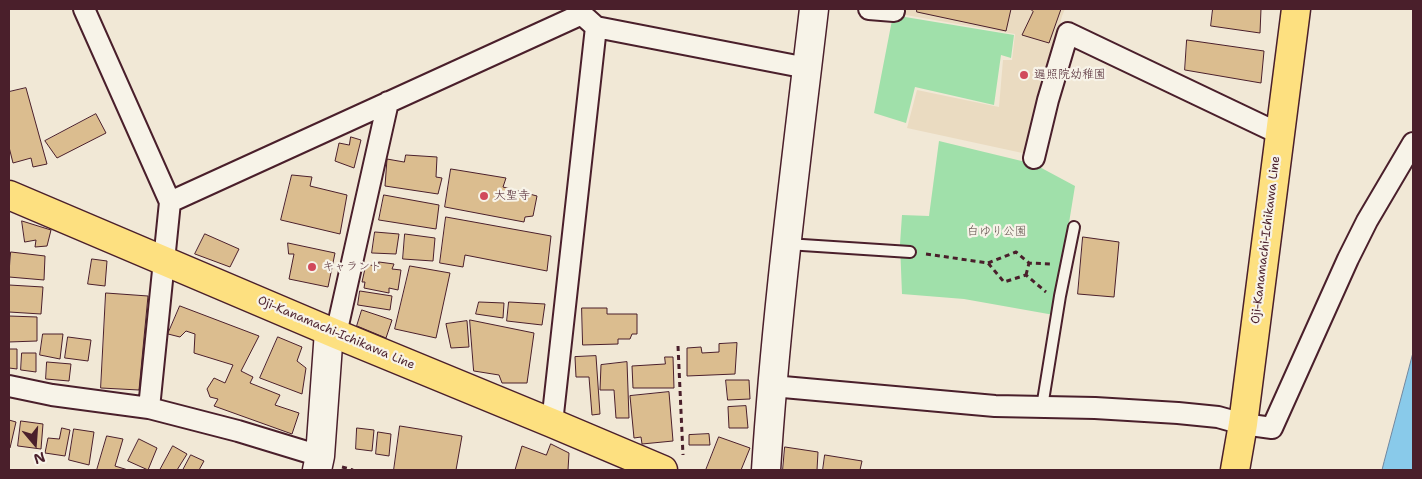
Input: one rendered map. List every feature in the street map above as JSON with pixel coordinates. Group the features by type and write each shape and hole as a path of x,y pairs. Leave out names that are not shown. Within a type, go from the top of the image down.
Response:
{"main road":[{"name":"Oji-Kanamachi-Ichikawa Line","path":"1235,470 1243,424 1296,9"},
{"name":"Oji-Kanamachi-Ichikawa Line","path":"9,196 332,333 552,423 673,466"}],"street":[{"path":"84,9 170,202 149,408"},
{"path":"766,470 786,244 814,9"},
{"path":"869,9 894,11"},
{"path":"170,202 388,102 586,17 807,68"},
{"path":"552,423 586,17"},
{"path":"1034,158 1048,100 1068,33 1280,134"},
{"path":"9,386 52,395 149,408 238,431 319,463 332,333 388,102"},
{"path":"772,386 985,405 1095,408 1178,413 1218,417 1243,424 1272,428 1348,258 1367,221 1413,143"}],"lane":[{"path":"1042,407 1060,296 1074,227"},
{"path":"786,244 910,252"}],"path":[{"path":"910,252 988,263 1016,252 1029,263 1050,264 1048,273"},
{"path":"988,263 1004,282 1026,275"},
{"path":"1026,275 1029,263"},
{"path":"1026,275 1045,291 1060,296"},
{"path":"1045,291 1046,282"},
{"path":"673,466 678,346"}],"shaded area":[{"name":"遍照院幼稚園","path":"901,9 1065,9 1027,154 907,128 917,90 999,107 1003,60 1012,60 1015,34 900,14"}],"green space":[{"path":"893,15 1014,35 1011,58 1001,55 994,105 915,87 906,123 874,113"},
{"name":"白ゆり公園","path":"939,141 1034,164 1075,186 1054,315 964,299 902,294 900,244 902,215 929,216"}],"water":[{"path":"1413,353 1413,470 1382,470 1384,462"}],"building":[{"path":"917,9 1011,9 1006,31 917,12"},
{"path":"1031,9 1061,9 1049,43 1022,35 1033,12"},
{"path":"1213,9 1261,9 1260,33 1211,26"},
{"path":"1187,40 1264,51 1261,83 1185,70"},
{"path":"26,88 47,164 33,167 31,158 13,163 9,147 9,92"},
{"path":"96,114 106,133 57,158 45,141"},
{"path":"351,137 361,140 354,168 335,161 339,143 349,145"},
{"path":"406,155 437,157 436,177 442,178 438,194 385,186 387,159 404,162"},
{"path":"451,169 506,178 503,187 537,196 533,216 525,217 524,222 445,207"},
{"path":"292,175 312,177 310,186 347,195 340,234 281,220"},
{"path":"384,195 439,205 436,229 379,220"},
{"path":"446,217 551,236 547,271 465,255 463,267 440,263"},
{"path":"22,221 51,230 47,246 35,247 36,240 25,242"},
{"path":"375,232 399,234 396,254 372,253"},
{"path":"205,234 239,249 230,267 195,254"},
{"path":"405,234 435,238 433,261 403,259"},
{"path":"1083,237 1119,242 1114,297 1078,294"},
{"name":"キャラント","path":"288,243 335,253 328,287 289,279 294,254 289,254"},
{"path":"11,252 45,256 44,280 9,277"},
{"path":"92,259 107,261 105,286 88,284"},
{"path":"379,262 394,264 392,269 401,270 398,290 389,288 389,293 364,288 365,282 362,282 366,264 379,267"},
{"path":"410,266 450,273 436,338 395,329"},
{"path":"9,285 43,287 41,314 9,312"},
{"path":"360,291 392,296 390,310 358,305"},
{"path":"106,293 148,296 139,390 101,388"},
{"path":"479,302 504,303 503,318 476,314"},
{"path":"509,302 545,304 542,325 507,321"},
{"path":"180,306 259,336 241,371 253,377 250,383 280,395 275,405 299,413 292,434 214,406 218,399 210,397 207,389 214,378 225,383 233,365 194,353 195,334 186,331 180,337 168,334"},
{"path":"582,308 607,308 607,314 637,314 637,334 632,334 630,339 618,339 618,344 583,345"},
{"path":"362,310 392,320 386,338 357,326"},
{"path":"9,316 37,317 37,341 9,342"},
{"path":"470,320 534,333 527,383 502,383 499,375 474,371"},
{"path":"467,321 469,347 451,348 446,324"},
{"path":"43,334 63,334 60,359 40,355"},
{"path":"68,337 91,340 88,361 65,358"},
{"path":"278,337 302,347 297,361 306,368 302,394 260,378"},
{"path":"737,343 735,374 687,376 687,348 701,347 702,353 719,352 719,344"},
{"path":"9,349 17,349 17,369 9,368"},
{"path":"22,353 36,353 36,372 21,370"},
{"path":"596,356 600,414 592,415 589,377 576,377 575,357"},
{"path":"665,357 673,357 674,388 633,388 632,366 665,364"},
{"path":"47,362 71,364 69,381 46,379"},
{"path":"627,362 629,418 616,418 614,390 600,390 601,365"},
{"path":"726,380 749,380 750,399 728,400"},
{"path":"669,392 673,441 642,444 641,437 634,438 630,396"},
{"path":"746,406 748,428 729,428 728,407"},
{"path":"9,420 16,422 10,448 9,447"},
{"path":"21,421 43,424 41,449 18,446"},
{"path":"400,426 462,436 456,470 394,470"},
{"path":"62,428 70,430 65,456 45,453 48,438 59,439"},
{"path":"357,428 374,430 372,451 356,449"},
{"path":"74,429 94,432 89,465 69,460"},
{"path":"378,432 391,434 389,456 376,454"},
{"path":"709,434 710,445 689,445 689,435"},
{"path":"107,436 123,439 115,466 128,470 97,470"},
{"path":"719,437 750,448 741,470 706,470"},
{"path":"139,439 157,448 148,470 128,461"},
{"path":"551,444 569,453 568,470 515,470 522,446 546,455"},
{"path":"173,446 187,454 177,470 160,470"},
{"path":"785,447 818,452 817,470 783,470"},
{"path":"191,455 204,461 199,470 183,470"},
{"path":"825,455 862,461 860,470 823,470"}],"place":[{"name":"遍照院幼稚園","path":"1024,75"},
{"name":"大聖寺","path":"484,196"},
{"name":"キャラント","path":"312,267"}]}
